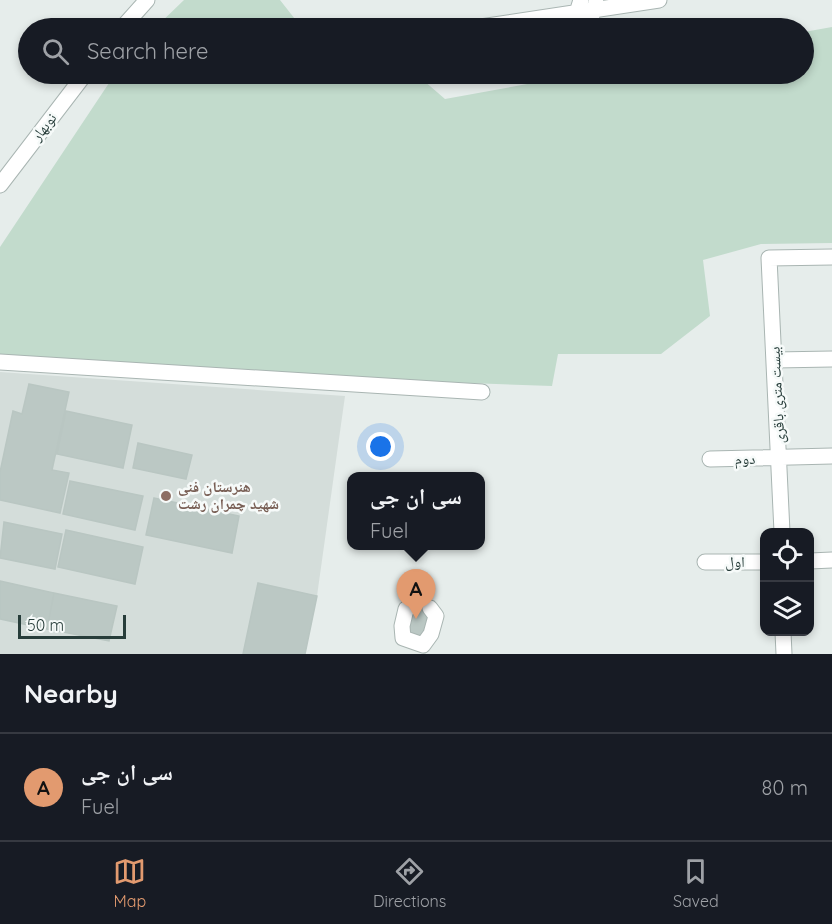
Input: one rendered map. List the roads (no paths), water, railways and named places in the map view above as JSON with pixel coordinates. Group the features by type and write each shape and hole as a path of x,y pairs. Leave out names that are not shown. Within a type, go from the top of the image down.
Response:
{"street":[{"path":"131,18 147,0"},
{"path":"522,18 579,6 659,0"},
{"name":"نوبهار","path":"1,182 78,84"},
{"name":"بیست متری باقری","path":"782,528 769,258 832,257"},
{"path":"775,360 832,359"},
{"path":"0,362 482,392"},
{"name":"دوم","path":"710,459 832,456"},
{"path":"814,561 832,560"},
{"name":"اول","path":"705,562 760,562"},
{"path":"413,606 406,609 402,633 406,640 417,649 426,643 431,634 436,616 430,608"},
{"path":"783,636 784,654"}],"place":[{"name":"هنرستان فنی شهید چمران رشت","path":"166,496"},
{"name":"سی ان جی","path":"416,619"}]}
